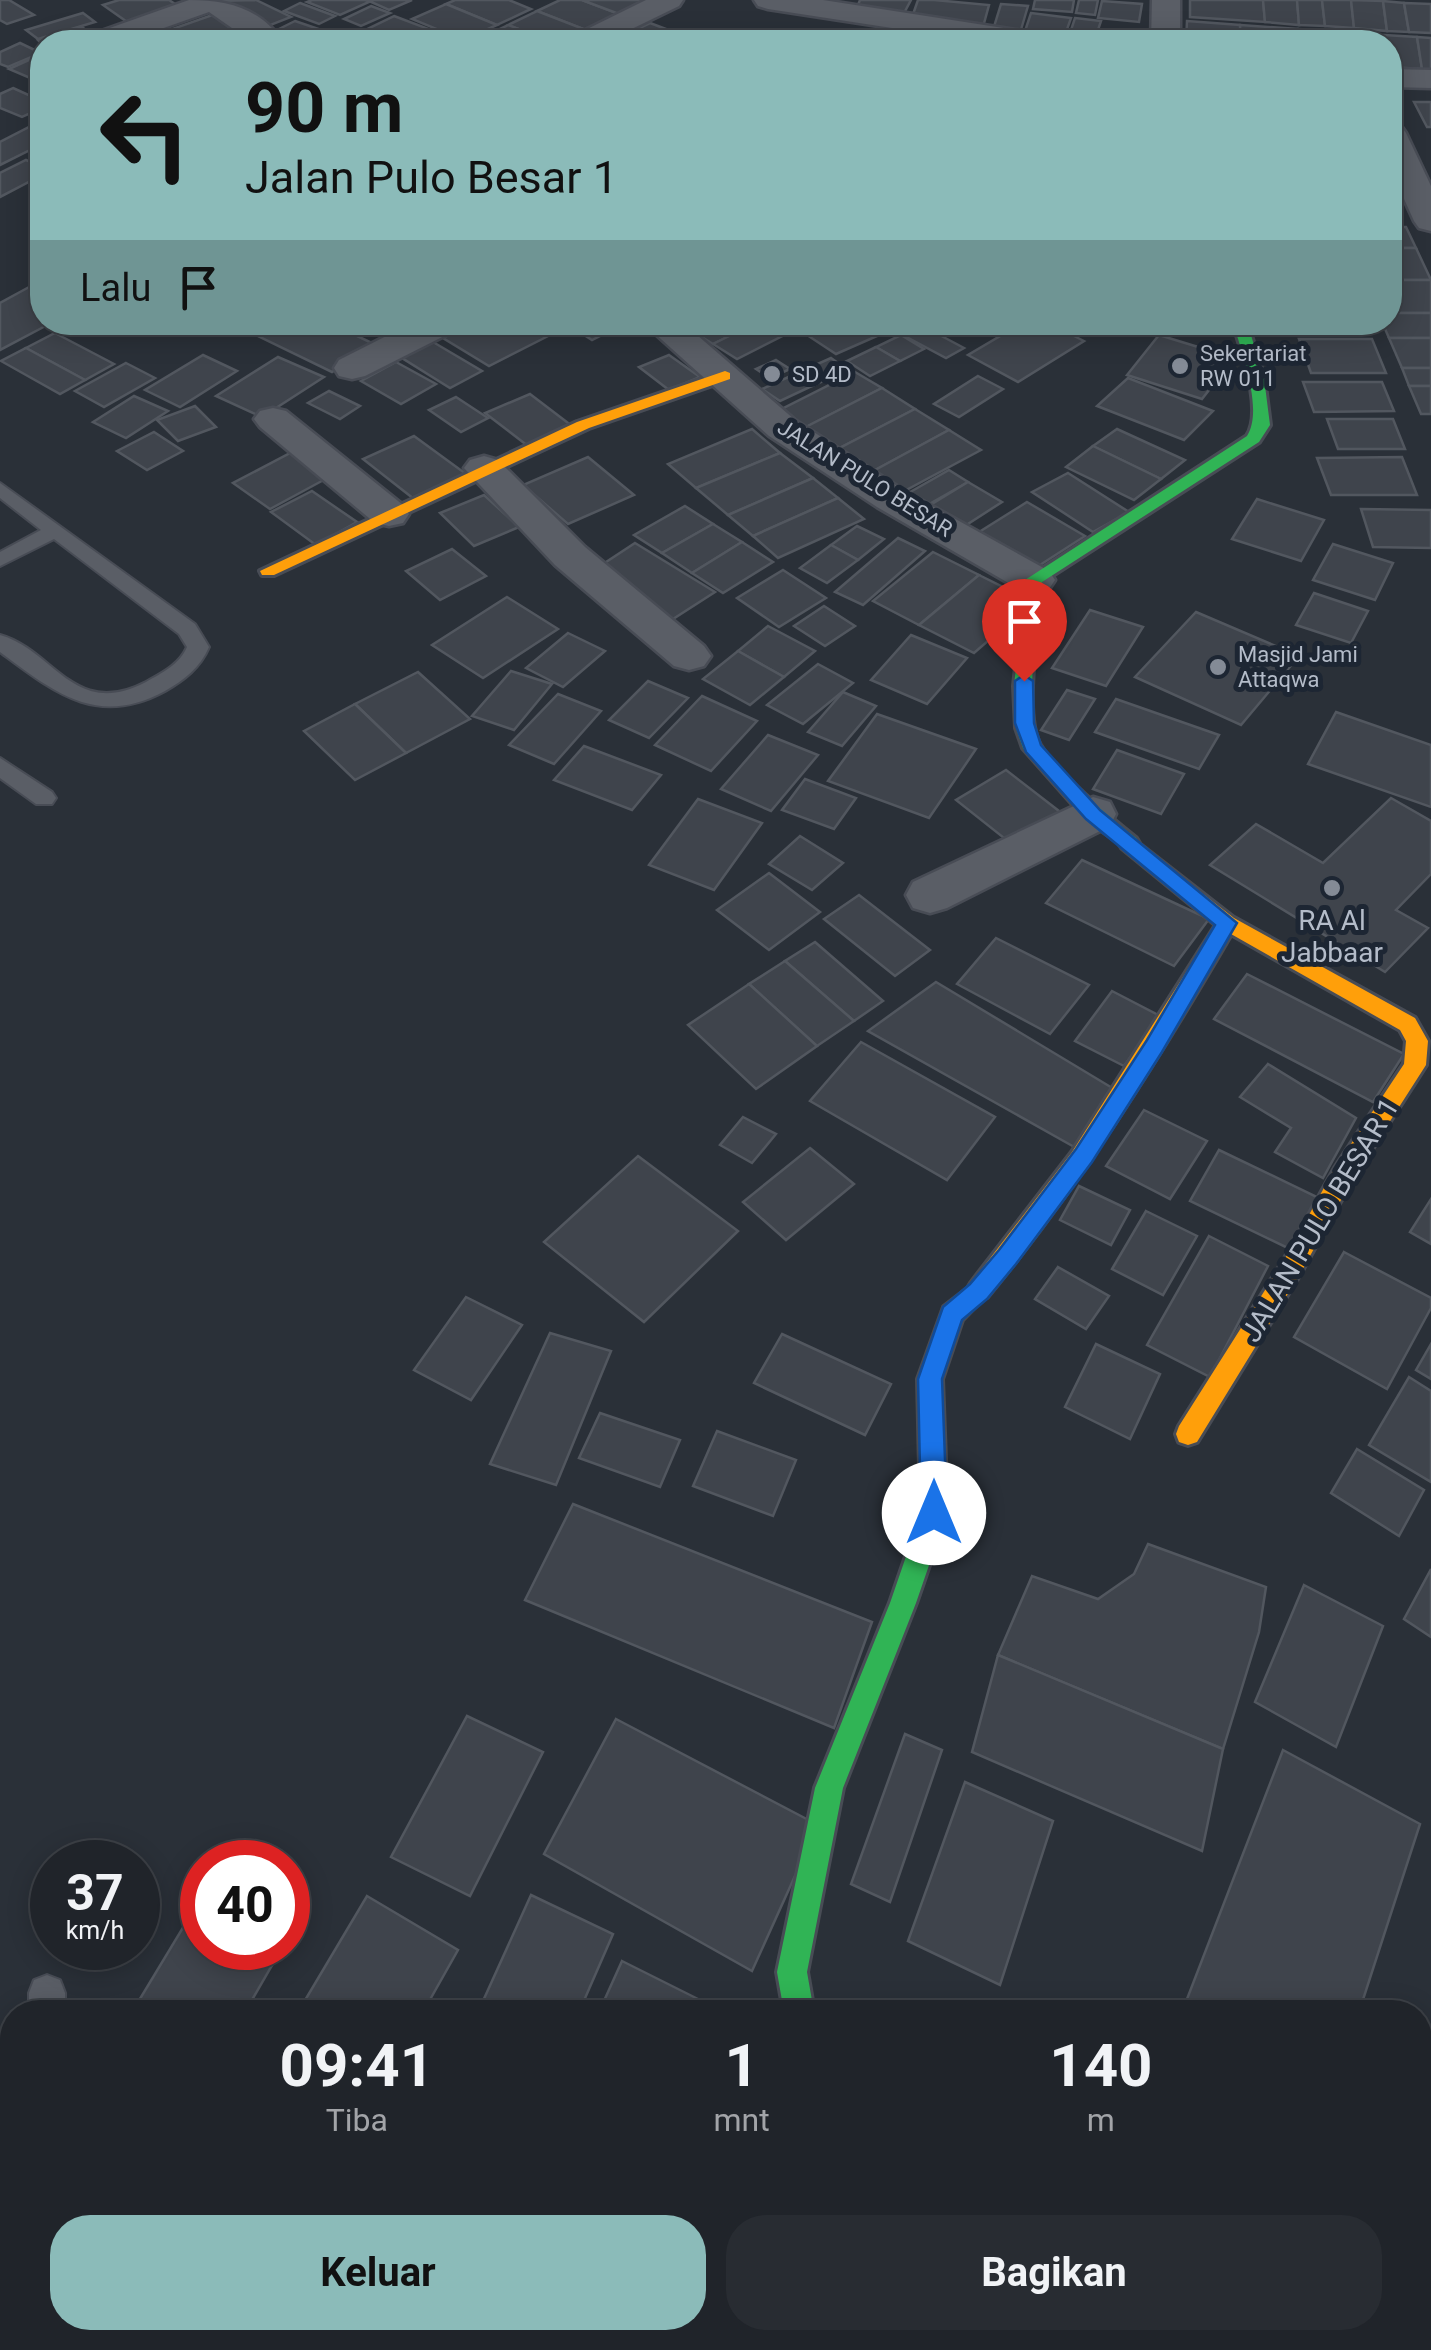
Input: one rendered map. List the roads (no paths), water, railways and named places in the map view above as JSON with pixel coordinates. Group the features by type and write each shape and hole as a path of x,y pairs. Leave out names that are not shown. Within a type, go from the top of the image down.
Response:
{"street":[{"path":"608,30 669,0"},
{"path":"768,0 958,30"},
{"path":"1166,0 1166,30"},
{"path":"130,30 210,1 255,30"},
{"path":"838,30 868,16"},
{"path":"1402,78 1431,79"},
{"path":"1402,158 1431,221"},
{"path":"352,368 417,335"},
{"name":"JALAN PULO BESAR","path":"676,335 774,422 830,460 1034,580"},
{"path":"1034,580 1253,439 1262,425 1256,378 1244,335"},
{"path":"268,572 484,468 648,400 725,376"},
{"path":"273,420 389,514"},
{"path":"484,468 570,556 689,656"},
{"name":"JALAN PULO BESAR 1","path":"1034,580 1024,681 1026,735 1032,748 1093,814 1227,923 1408,1024 1424,1038 1415,1065 1343,1175 1292,1267 1188,1434"},
{"path":"930,895 1093,814"},
{"path":"797,2000 792,1972 829,1788 850,1726 903,1603 934,1513 930,1379 938,1348 952,1314 978,1292 1008,1257 1084,1155 1155,1046 1227,923"}],"lane":[{"path":"0,488 187,628 198,647 193,663 145,694 108,700 80,698 0,642"},
{"path":"0,560 56,530"},
{"path":"0,766 44,798"}],"place":[{"name":"Sekertariat RW 011","path":"1180,366"},
{"name":"SD 4D","path":"772,374"},
{"name":"Masjid Jami Attaqwa","path":"1218,667"},
{"name":"RA Al Jabbaar","path":"1332,888"}]}
